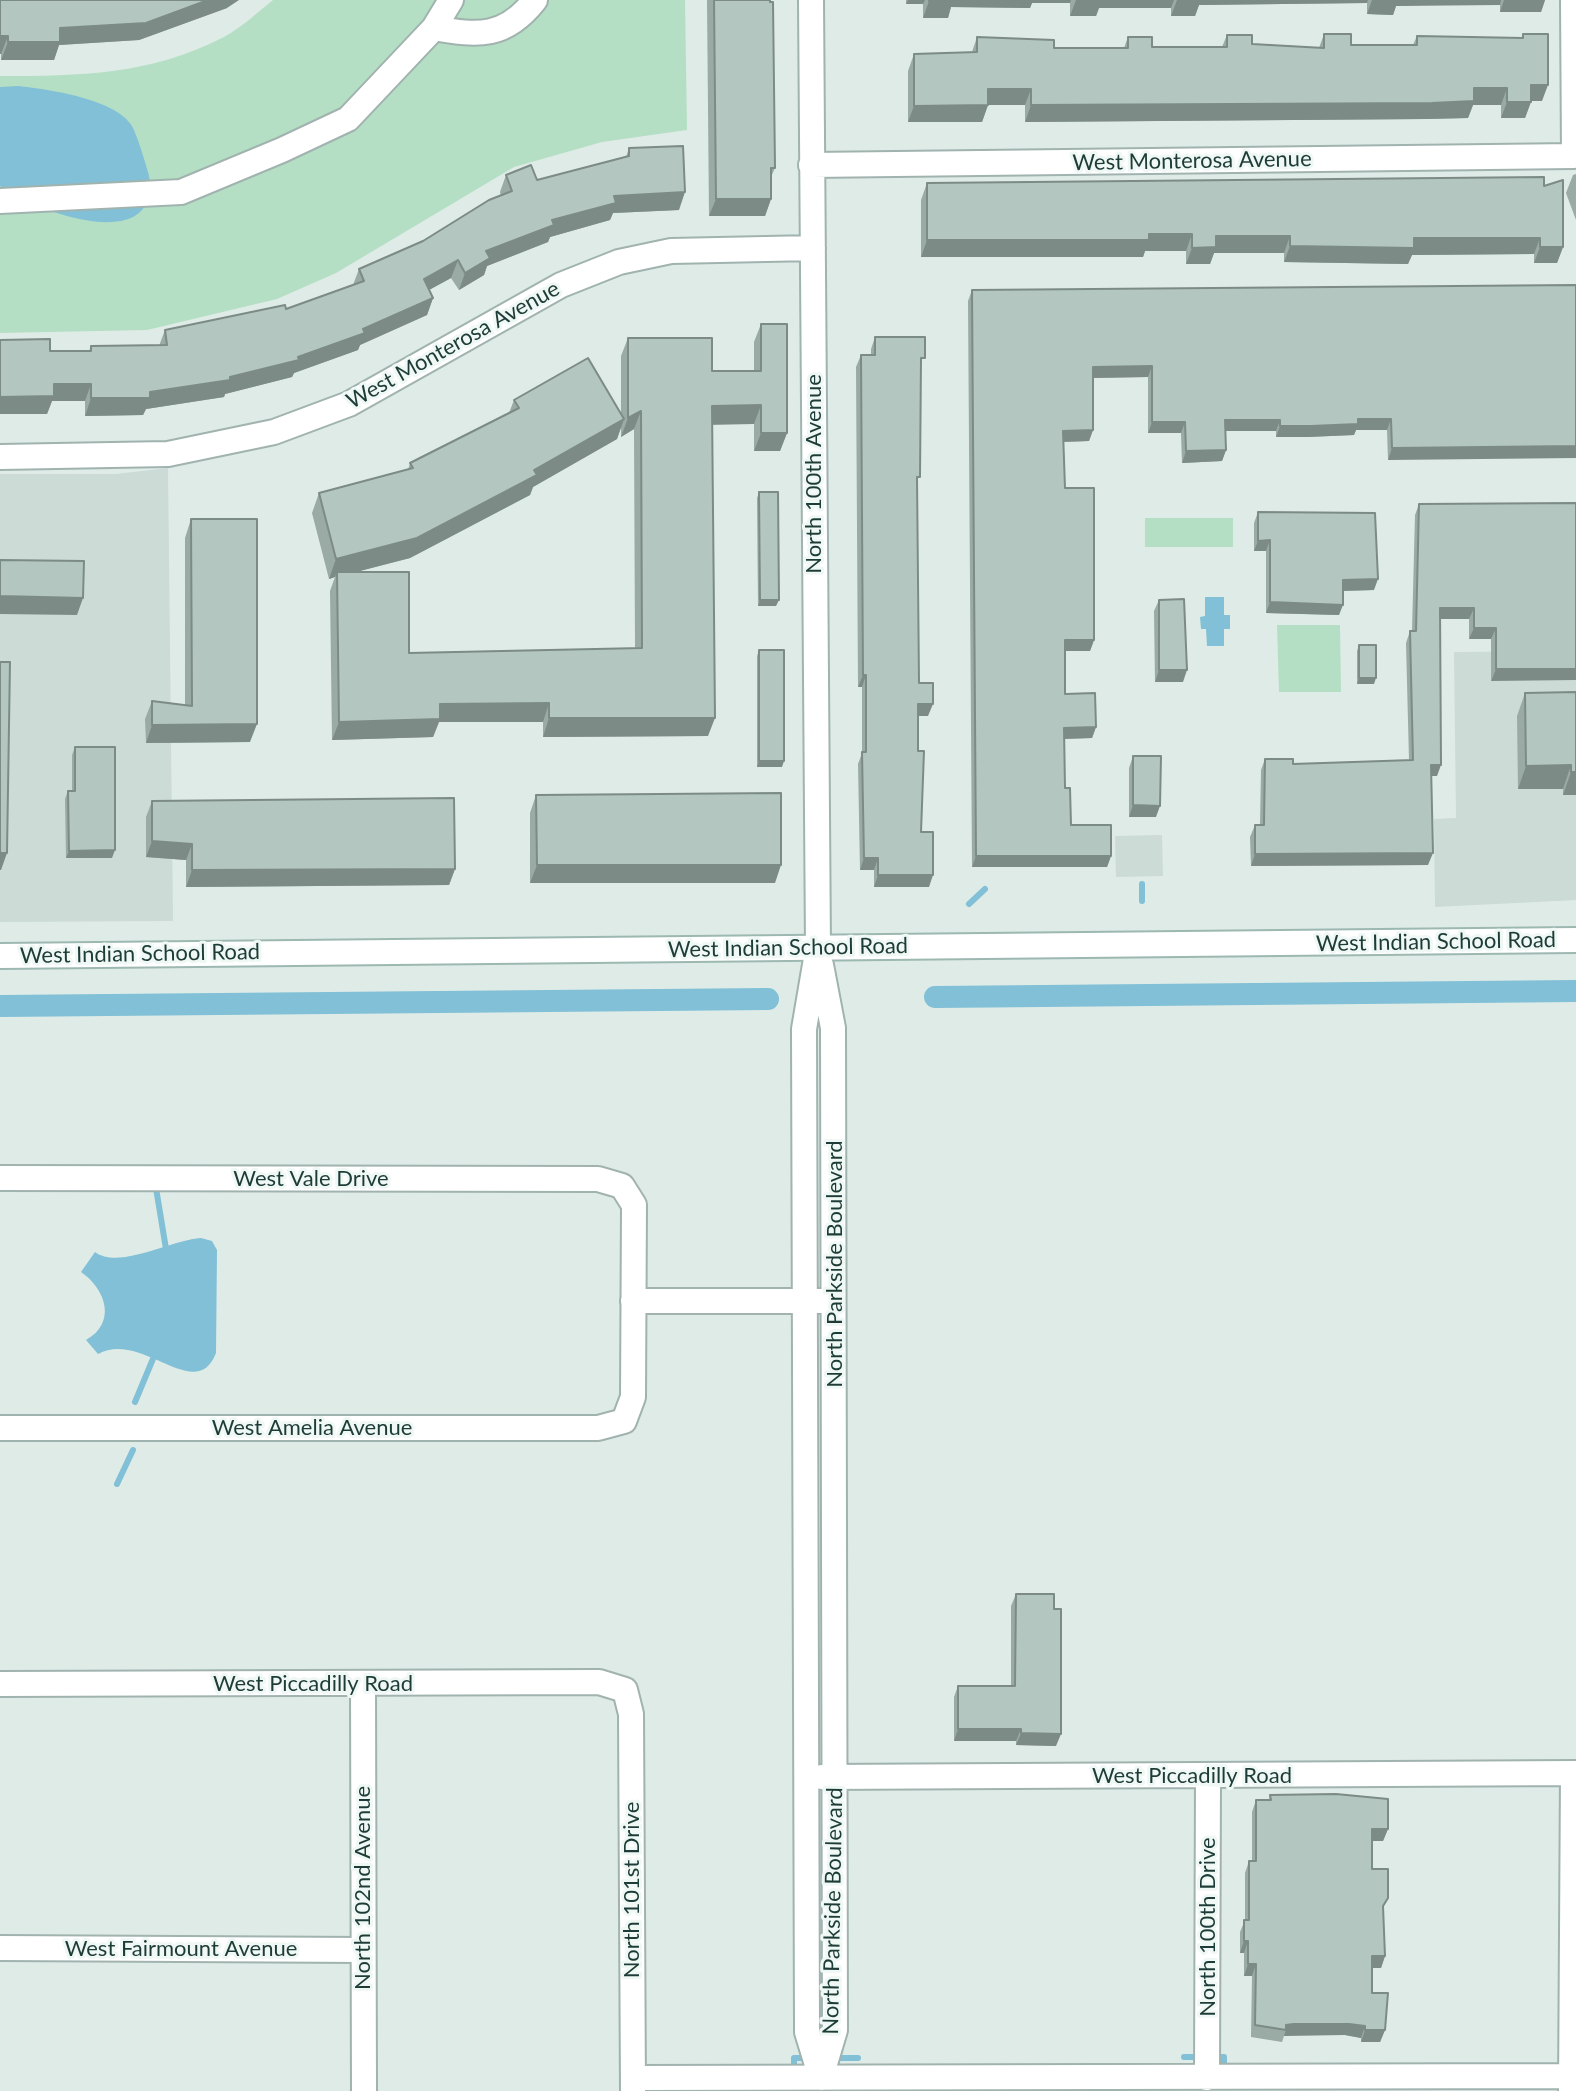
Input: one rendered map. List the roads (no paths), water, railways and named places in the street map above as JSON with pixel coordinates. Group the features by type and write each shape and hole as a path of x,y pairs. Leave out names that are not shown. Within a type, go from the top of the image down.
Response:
{"street":[{"path":"0,201 181,192 348,119 434,28 451,0"},
{"path":"434,28 475,36 517,23 535,0"},
{"name":"North 100th Avenue","path":"811,0 818,947"},
{"name":"West Monterosa Avenue","path":"811,165 1574,156 1573,0"},
{"name":"West Monterosa Avenue","path":"0,457 168,454 274,432 349,404 561,285 619,262 671,251 813,248"},
{"name":"West Indian School Road","path":"0,956 1576,940"},
{"name":"North Parkside Boulevard","path":"818,947 833,1028 835,1301 835,2030 821,2078"},
{"name":"North Parkside Boulevard","path":"818,947 804,1029 807,2032 821,2078"},
{"name":"West Vale Drive","path":"0,1178 598,1179 622,1186 634,1205 633,1301"},
{"path":"633,1301 835,1301"},
{"name":"West Amelia Avenue","path":"0,1428 598,1428 624,1421 633,1397 633,1301"},
{"name":"West Piccadilly Road","path":"0,1684 599,1682 625,1690"},
{"name":"North 102nd Avenue","path":"363,1684 364,2091"},
{"name":"North 101st Drive","path":"625,1690 631,1714 633,2084"},
{"path":"633,2084 821,2078 1207,2078 1571,2084 1574,1773"},
{"name":"West Piccadilly Road","path":"807,1777 1574,1773"},
{"name":"North 100th Drive","path":"1207,2078 1208,1776"},
{"name":"West Fairmount Avenue","path":"0,1948 363,1950"}],"water":[{"path":"18,86 80,97 97,102 124,117 134,130 149,178 149,198 140,212 127,219 90,221 49,210 0,186 0,87"},
{"path":"1205,597 1224,597 1224,615 1230,615 1230,629 1224,629 1224,646 1207,646 1206,629 1201,629 1200,617 1205,616"},
{"path":"201,1238 212,1241 217,1250 216,1353 207,1367 195,1372 181,1370 132,1351 115,1349 98,1354 86,1340 102,1325 104,1306 97,1287 81,1272 95,1252 117,1258"}],"waterway":[{"path":"1142,884 1142,901"},
{"path":"969,904 985,889"},
{"path":"935,997 1576,991"},
{"path":"0,1006 768,999"},
{"path":"155,1182 166,1249"},
{"path":"135,1402 155,1354"},
{"path":"117,1484 133,1450"},
{"path":"1184,2057 1201,2057"},
{"path":"1212,2057 1224,2057 1224,2070"},
{"path":"794,2071 794,2058 810,2058"},
{"path":"833,2058 858,2058"}]}
